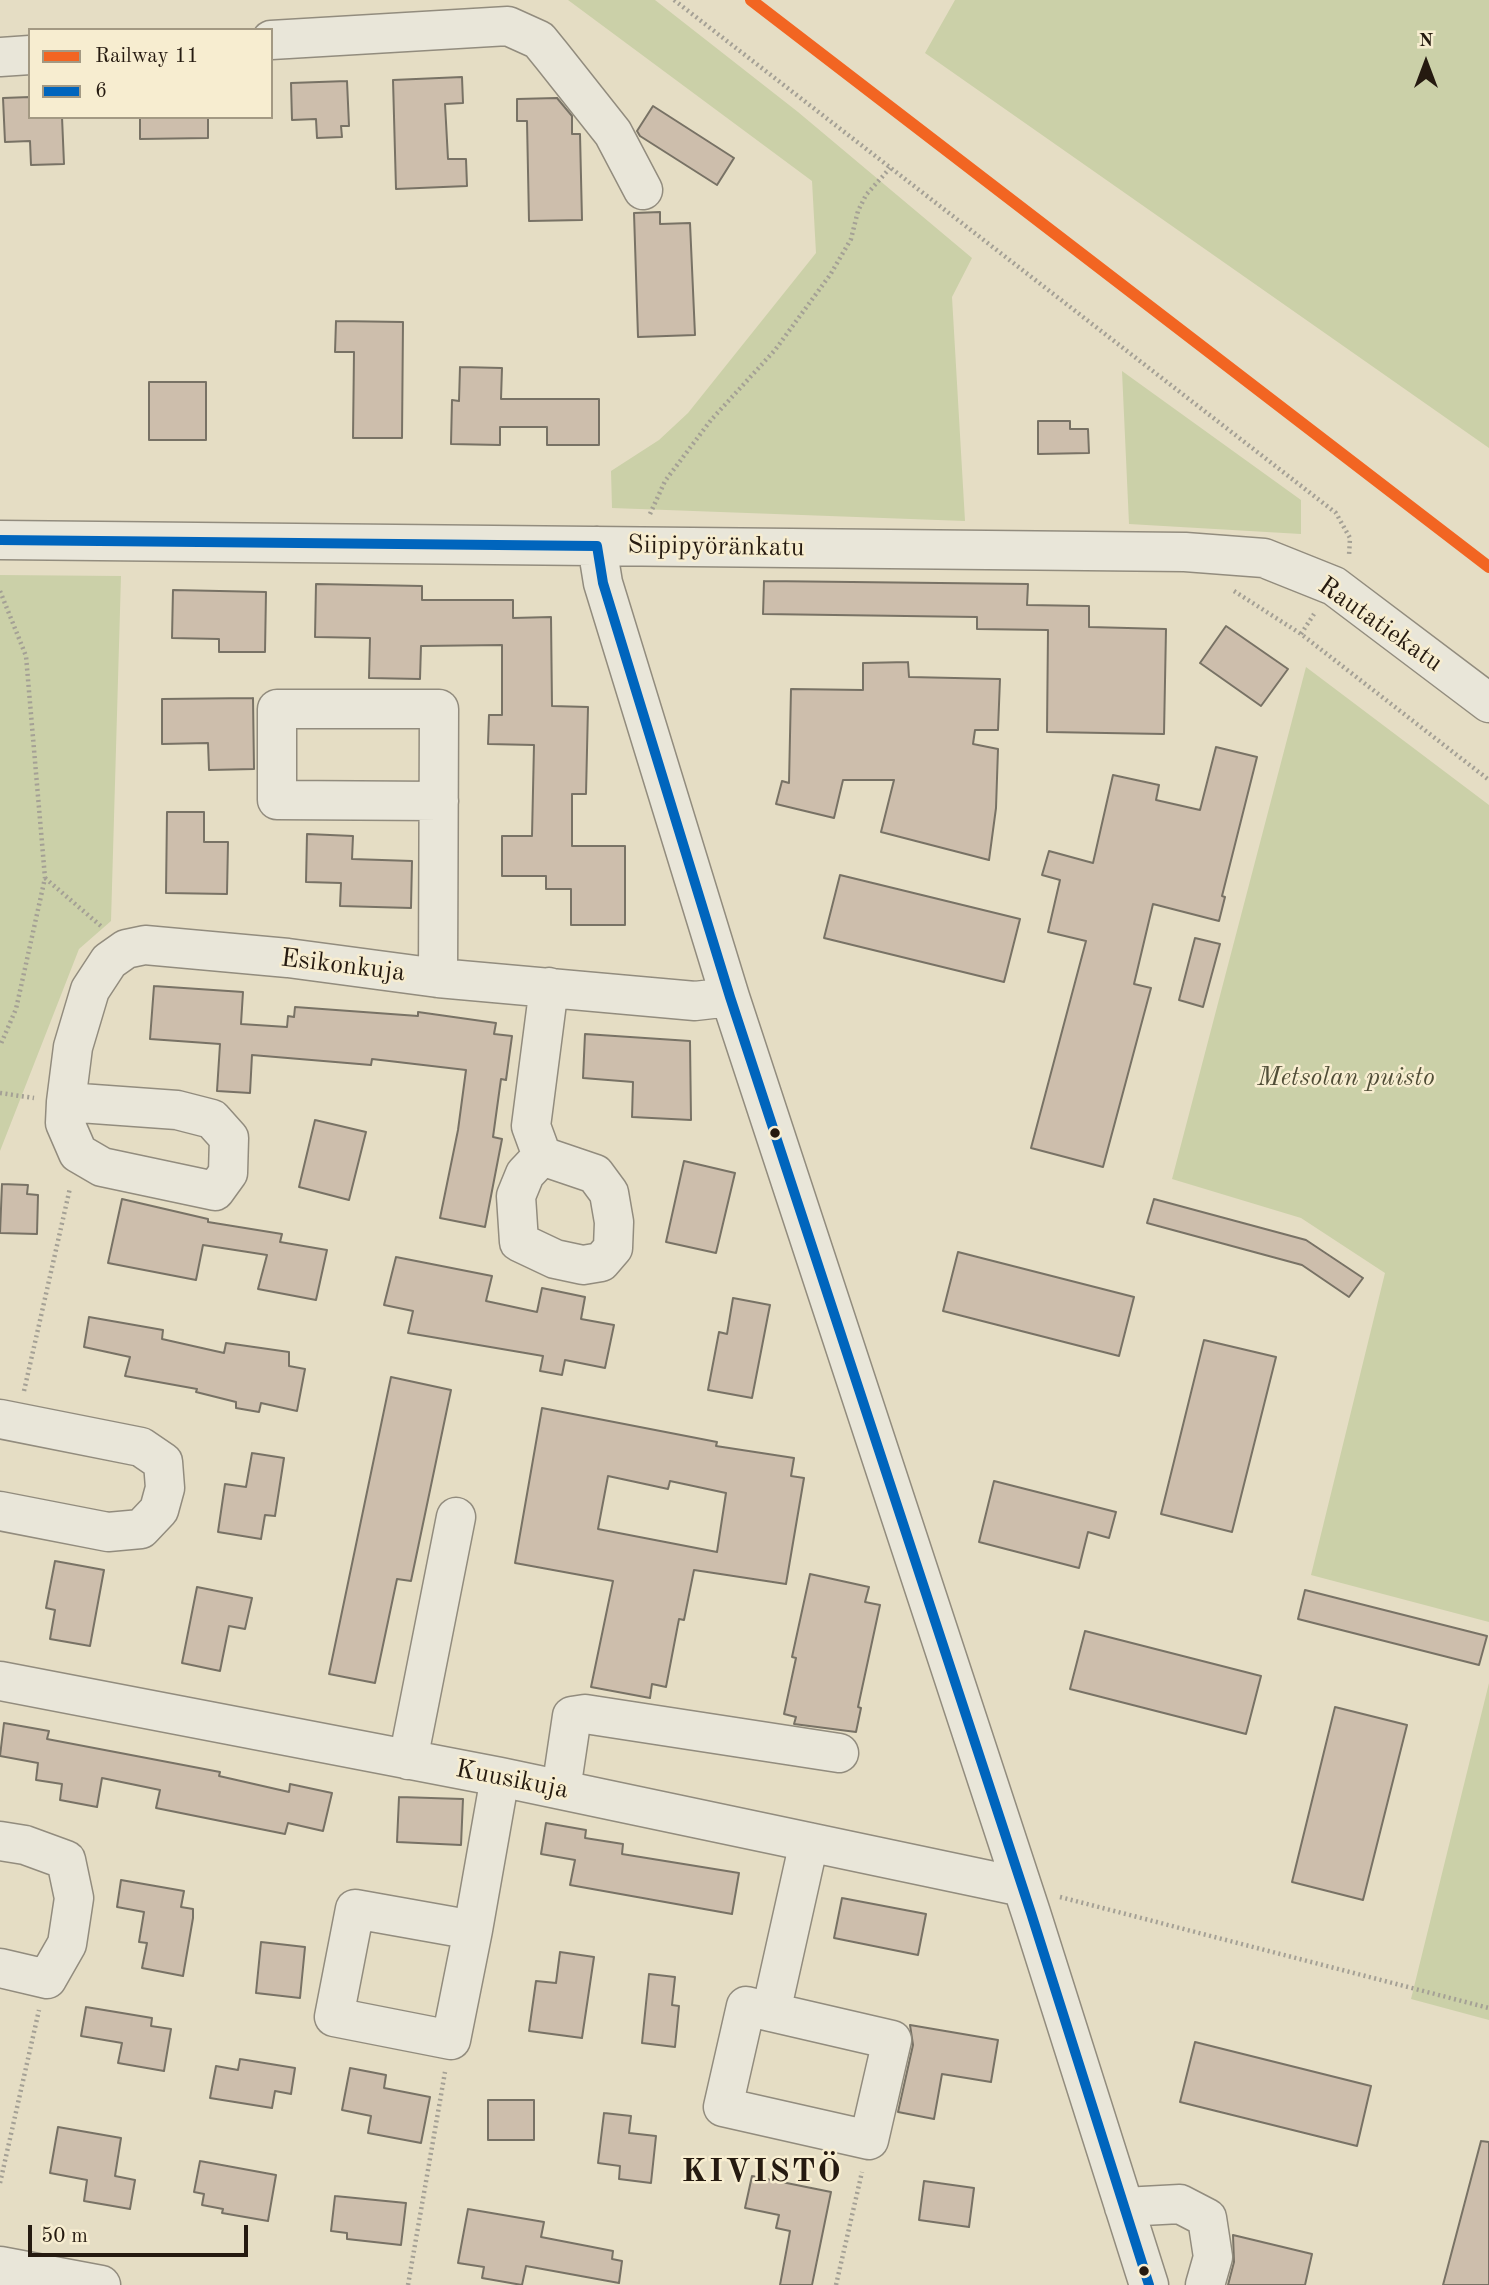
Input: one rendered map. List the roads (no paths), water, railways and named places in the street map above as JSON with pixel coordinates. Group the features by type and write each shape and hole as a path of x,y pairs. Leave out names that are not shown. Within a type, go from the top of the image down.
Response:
{"street":[{"path":"273,40 508,26 539,40 613,133 643,190"},
{"path":"0,57 28,55"},
{"name":"Siipipyöränkatu","path":"0,540 1185,552 1264,558"},
{"path":"597,546 603,583 730,997 1022,1887 1149,2285"},
{"name":"Rautatiekatu","path":"1264,558 1334,586 1489,703"},
{"path":"438,978 439,801 439,709 277,709 277,800 439,801"},
{"name":"Esikonkuja","path":"66,1102 73,1047 90,990 109,961 126,949 145,945 275,957 438,978 695,1001 730,997"},
{"path":"542,1156 531,1126 549,986"},
{"path":"66,1102 177,1110 212,1119 229,1138 228,1173 215,1191 102,1167 78,1153 65,1123 66,1102"},
{"path":"0,1511 108,1532 141,1529 159,1510 165,1488 163,1462 141,1447 9,1421"},
{"path":"408,1760 456,1517"},
{"name":"Kuusikuja","path":"0,1681 500,1777 1022,1887"},
{"path":"562,1790 572,1716 586,1714 839,1753"},
{"path":"473,1930 355,1909 334,2017 451,2040 473,1930 500,1777"},
{"path":"0,1841 24,1845 66,1860 74,1898 67,1944 47,1979 0,1968"},
{"path":"771,2012 809,1842"},
{"path":"746,2007 771,2012 892,2040 869,2140 723,2107 746,2007"},
{"path":"1124,2207 1180,2204 1207,2218 1213,2257 1205,2285"},
{"path":"0,2266 101,2285"}],"rail line":[{"name":"11","path":"751,0 1489,567"}],"district":[{"name":"KIVISTÖ","path":"762,2172"}],"park label":[{"name":"Metsolan puisto","path":"1346,1078"}]}
